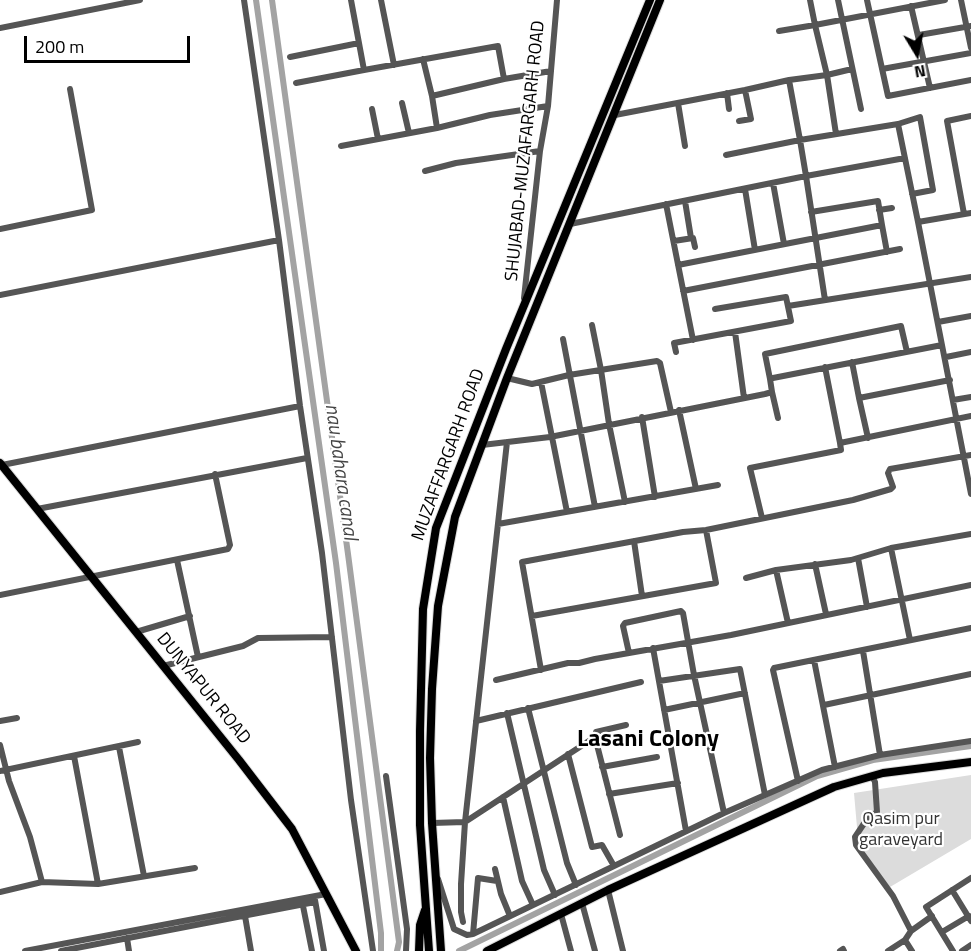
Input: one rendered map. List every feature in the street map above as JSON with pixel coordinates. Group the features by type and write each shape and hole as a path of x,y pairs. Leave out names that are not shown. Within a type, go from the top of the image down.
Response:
{"main road":[{"name":"MUZAFFARGARH ROAD","path":"429,951 420,825 420,731 423,609 436,528 468,443 650,0"},
{"name":"MUZAFFARGARH ROAD","path":"441,951 433,868 432,731 438,606 455,517 507,378 660,0"},
{"name":"DUNYAPUR ROAD","path":"1,464 240,760 292,829 356,951"},
{"path":"420,731 432,731"},
{"path":"487,951 608,890 853,781 872,776 971,762"},
{"path":"419,951 420,925 426,907"}],"street":[{"path":"0,28 140,0"},
{"path":"244,0 322,553 351,800 373,951"},
{"path":"351,0 364,70"},
{"path":"381,0 394,65"},
{"name":"SHUJABAD-MUZAFARGARH ROAD","path":"524,305 540,151 548,106 557,0"},
{"path":"810,0 827,75 836,134"},
{"path":"838,0 861,109"},
{"path":"867,0 888,96 971,80"},
{"path":"779,31 945,0"},
{"path":"961,0 969,26 971,48"},
{"path":"911,6 930,87"},
{"path":"919,35 969,26"},
{"path":"290,57 359,43"},
{"path":"296,83 498,46 504,79"},
{"path":"882,69 971,53"},
{"path":"423,59 437,129"},
{"path":"615,114 852,69"},
{"path":"432,96 551,70"},
{"path":"789,80 825,300"},
{"path":"0,229 92,210 70,89"},
{"path":"739,121 751,119 745,90"},
{"path":"727,93 729,109"},
{"path":"402,103 409,134"},
{"path":"678,103 682,116 685,146"},
{"path":"341,146 437,129 490,115 548,106"},
{"path":"372,109 378,139"},
{"path":"918,222 968,213 946,121 971,116"},
{"path":"726,155 898,124 920,117 933,190 912,194"},
{"path":"898,124 946,357 971,494"},
{"path":"424,171 456,163 540,151"},
{"path":"570,224 905,158"},
{"path":"773,183 784,244"},
{"path":"745,189 755,250"},
{"path":"685,201 691,238 693,238 695,248"},
{"path":"811,212 878,201 887,252"},
{"path":"666,204 693,340"},
{"path":"879,210 892,208"},
{"path":"678,264 882,225"},
{"path":"674,241 691,238"},
{"path":"0,295 279,240"},
{"path":"683,291 900,249"},
{"path":"788,306 971,277"},
{"path":"676,352 674,343 790,321 786,297 715,309"},
{"path":"938,322 971,316"},
{"path":"592,325 625,502"},
{"path":"778,418 765,354 901,326 907,352"},
{"path":"735,332 744,398"},
{"path":"563,339 596,507"},
{"path":"770,379 942,345"},
{"path":"946,357 971,352"},
{"path":"507,378 532,384 569,375 657,361 660,363 671,412"},
{"path":"852,363 868,438"},
{"path":"762,518 750,468 841,450 825,367"},
{"path":"858,398 950,380"},
{"path":"541,382 550,437 567,512"},
{"path":"482,445 550,437 772,392"},
{"path":"953,400 971,397"},
{"path":"1,464 300,406"},
{"path":"680,410 696,489"},
{"path":"840,443 971,416"},
{"path":"642,417 655,497"},
{"path":"463,922 460,912 465,822 507,442"},
{"path":"541,670 522,562 706,530 853,500 891,489 893,487 888,473 890,469 971,455"},
{"path":"37,509 307,458"},
{"path":"0,595 230,548 215,474"},
{"path":"498,524 718,486"},
{"path":"532,616 716,583 706,530"},
{"path":"746,578 776,570 858,558 891,548 971,534"},
{"path":"634,541 642,596"},
{"path":"891,548 910,640"},
{"path":"858,558 867,607"},
{"path":"177,560 198,657"},
{"path":"815,564 826,614"},
{"path":"776,570 788,623"},
{"path":"496,680 971,585"},
{"path":"629,653 622,626 625,623 681,611 724,813"},
{"path":"136,632 190,616"},
{"path":"798,781 774,668 971,628"},
{"path":"163,666 243,646 258,638 332,637"},
{"path":"653,648 686,831"},
{"path":"863,651 880,755"},
{"path":"814,660 835,767"},
{"path":"659,681 740,669 765,795"},
{"path":"824,705 971,674"},
{"path":"476,721 641,682"},
{"path":"664,710 745,693"},
{"path":"528,708 567,863 576,885"},
{"path":"507,713 544,870 555,895"},
{"path":"0,721 17,718"},
{"path":"620,835 595,737 596,732 626,725"},
{"path":"432,823 465,822 595,737"},
{"path":"433,868 454,929 473,934 724,813 798,781 835,767 880,755 971,741"},
{"path":"3,770 138,742"},
{"path":"0,745 3,770 30,837 42,882"},
{"path":"119,747 144,876"},
{"path":"568,754 592,847 602,845 614,866"},
{"path":"74,756 98,884"},
{"path":"602,767 657,757"},
{"path":"386,776 407,929 406,951"},
{"path":"872,776 877,812 867,819 855,837 856,845 893,896 911,930"},
{"path":"609,794 678,783"},
{"path":"503,797 522,881 533,905"},
{"path":"0,892 42,882 98,884 195,868"},
{"path":"495,869 510,916"},
{"path":"473,934 478,878 497,881"},
{"path":"953,951 926,907 971,878"},
{"path":"608,890 623,951"},
{"path":"942,932 970,918 952,890"},
{"path":"61,951 245,916 315,899 326,894"},
{"path":"315,899 324,951"},
{"path":"26,951 303,902"},
{"path":"303,902 312,951"},
{"path":"582,903 595,951"},
{"path":"561,914 571,951"},
{"path":"245,916 251,951"},
{"path":"888,951 905,940 911,930 932,916"},
{"path":"127,938 129,951"},
{"path":"905,940 912,951"},
{"path":"962,951 971,945"}],"green space":[{"name":"Qasim pur garaveyard","path":"971,775 971,839 890,887 859,850 854,793"}],"waterway":[{"name":"nau bahara canal","path":"256,0 336,563 381,933 381,951"},
{"path":"272,0 399,942 397,951"},
{"path":"459,951 817,776 873,760 971,746"}],"district":[{"name":"Lasani Colony","path":"648,740"}]}
